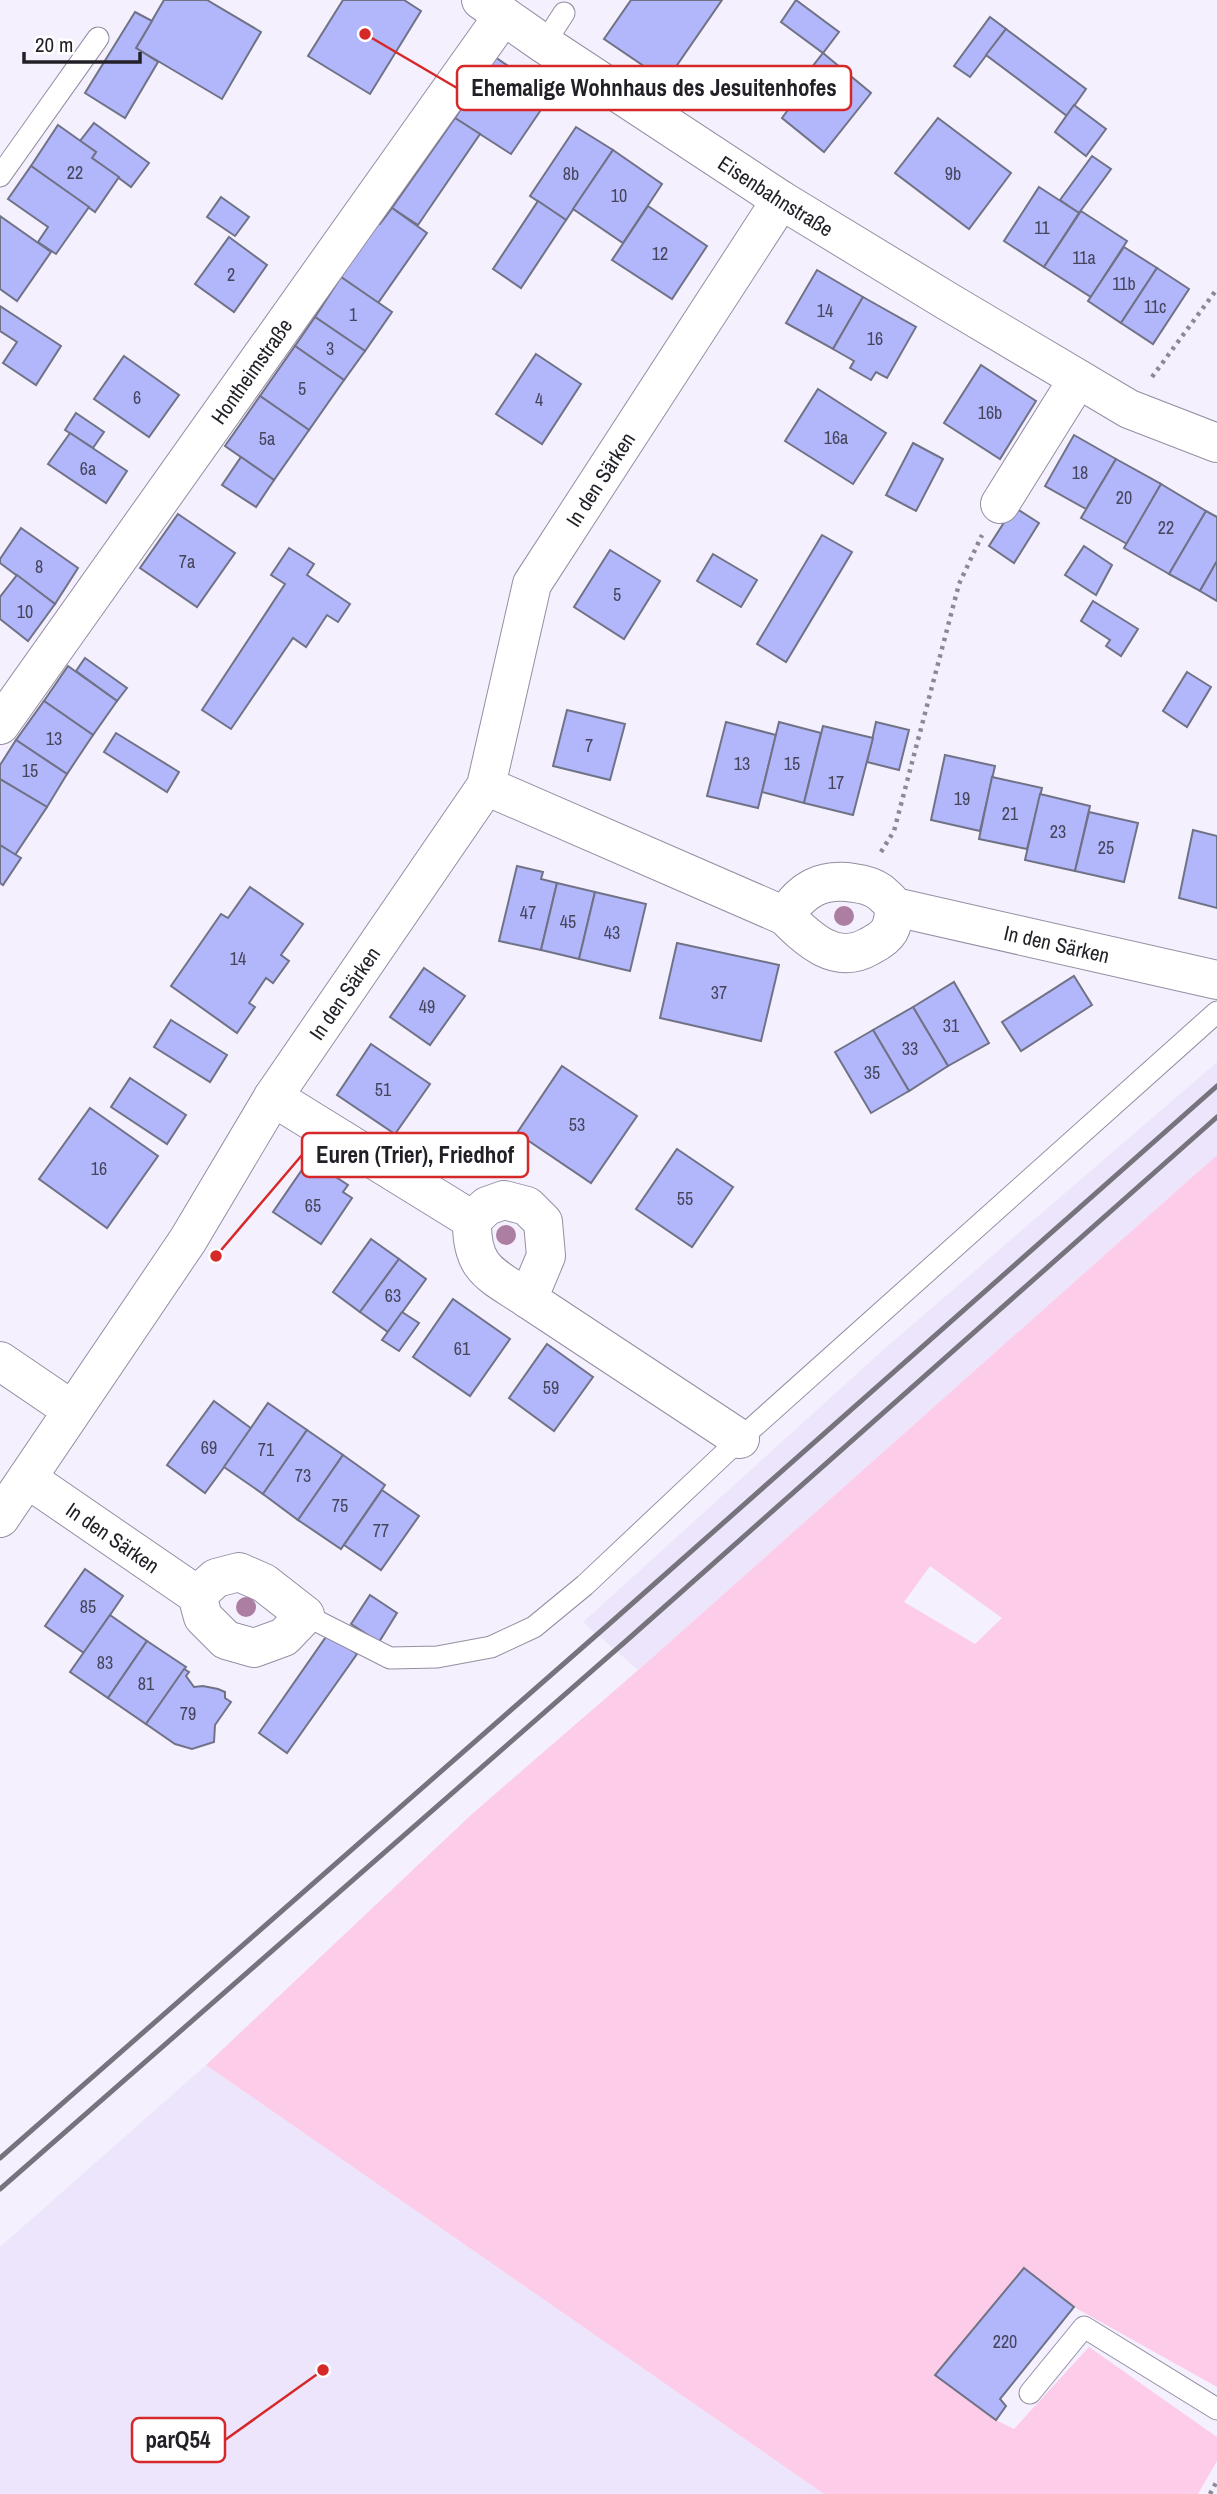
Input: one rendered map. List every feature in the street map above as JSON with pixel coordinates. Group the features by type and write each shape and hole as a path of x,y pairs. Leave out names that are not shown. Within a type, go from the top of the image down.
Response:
{"street":[{"name":"Eisenbahnstraße","path":"492,8 554,28 782,200 1078,379 1129,409 1217,443"},
{"name":"Hontheimstraße","path":"0,725 492,8"},
{"name":"In den Särken","path":"0,1518 188,1240 273,1097 486,786 532,584 782,200"},
{"path":"1000,504 1078,379"},
{"path":"486,786 785,916 807,938 843,955 863,950 880,941 891,930 895,907"},
{"name":"In den Särken","path":"785,916 795,900 826,882 842,881 879,891 895,907 1217,980"},
{"path":"273,1097 472,1220"},
{"path":"472,1220 487,1206 504,1200 527,1206 543,1222 546,1256 528,1299"},
{"path":"472,1220 475,1255 487,1272 740,1439"},
{"path":"0,1361 72,1410"},
{"name":"In den Särken","path":"28,1479 197,1595"},
{"path":"239,1572 264,1583 305,1615 284,1637 254,1648 226,1640 203,1617 197,1595 216,1578 239,1572"}],"lane":[{"path":"0,176 98,38"},
{"path":"305,1615 390,1658 437,1657 491,1647 534,1627 575,1593 740,1439 1217,1012"},
{"path":"1030,2393 1084,2327 1217,2409"}],"path":[{"path":"1129,409 1217,289"},
{"path":"861,884 894,831 959,584 974,548 1000,504"},
{"path":"1210,2494 1217,2481"}],"shaded area":[{"path":"1217,1062 1217,1155 644,1665 638,1670 583,1622 883,1350"},
{"path":"1217,1155 1217,2387 1074,2307 1024,2268 996,2420 1014,2429 1089,2347 1217,2437 1217,2461 1198,2494 824,2494 206,2065 472,1814 644,1665","holes":["930,1566 1002,1618 975,1644 904,1602"]},
{"path":"206,2065 824,2494 0,2494 0,2247"}],"building":[{"path":"164,0 207,0 261,32 222,99 136,48"},
{"path":"343,0 404,0 421,11 370,94 308,56"},
{"path":"631,0 722,0 666,81 604,39"},
{"path":"796,0 839,32 823,53 781,22"},
{"path":"135,12 152,21 136,48 158,62 125,118 85,93"},
{"path":"990,17 1006,29 970,77 954,66"},
{"path":"1006,29 1086,89 1067,116 986,55"},
{"path":"823,53 871,93 824,152 782,118 790,107 784,103"},
{"path":"495,57 551,95 511,154 455,118"},
{"path":"1074,105 1106,129 1086,156 1055,132"},
{"path":"455,118 480,134 418,225 392,208"},
{"path":"938,118 1011,173 969,229 895,173"},
{"path":"94,123 149,163 131,187 92,158 96,152 80,141"},
{"path":"58,125 96,152 92,158 119,177 95,212 31,166"},
{"path":"576,127 613,150 566,220 530,196"},
{"path":"613,150 662,184 623,243 573,209"},
{"path":"1092,156 1111,169 1079,213 1060,200"},
{"path":"31,166 89,207 56,254 38,242 48,227 8,199"},
{"path":"1039,187 1079,213 1044,267 1004,241"},
{"path":"221,197 249,217 235,236 207,217"},
{"path":"538,201 566,220 521,288 493,269"},
{"path":"648,206 707,246 672,299 612,260"},
{"path":"392,208 427,233 378,303 341,277 371,218 380,224"},
{"path":"1081,211 1127,241 1091,297 1044,267"},
{"path":"0,216 51,252 17,301 0,289"},
{"path":"229,237 267,265 234,312 195,284"},
{"path":"1124,247 1157,268 1121,323 1088,301"},
{"path":"1157,268 1189,289 1153,344 1121,323"},
{"path":"817,270 863,297 833,349 786,323"},
{"path":"341,277 392,312 365,351 315,317"},
{"path":"863,297 916,327 887,378 876,372 871,380 850,368 854,361 833,349"},
{"path":"0,306 61,346 36,385 3,363 17,342 0,331"},
{"path":"315,317 365,351 344,380 295,346"},
{"path":"295,346 344,380 309,430 260,396"},
{"path":"536,354 581,384 542,444 496,414"},
{"path":"124,356 179,395 149,437 94,399"},
{"path":"981,365 1036,401 1000,459 944,423"},
{"path":"818,389 886,433 853,484 785,441"},
{"path":"260,396 309,430 274,480 225,446"},
{"path":"76,413 104,432 93,448 65,430"},
{"path":"70,433 127,471 106,503 48,464"},
{"path":"1074,435 1116,459 1086,509 1045,486"},
{"path":"913,443 943,459 916,511 886,495"},
{"path":"241,457 274,480 256,507 222,485"},
{"path":"1116,459 1161,484 1127,544 1081,518"},
{"path":"1161,484 1206,511 1169,574 1124,548"},
{"path":"1014,507 1039,523 1014,563 989,546"},
{"path":"1206,511 1217,517 1217,561 1200,591 1169,574"},
{"path":"178,514 235,553 197,607 140,568"},
{"path":"21,528 78,568 55,604 0,563"},
{"path":"822,535 852,552 786,662 757,644"},
{"path":"1084,546 1112,565 1096,595 1065,575"},
{"path":"289,548 314,564 307,575 350,604 338,622 327,615 306,647 293,638 231,729 202,710 285,584 271,575"},
{"path":"610,550 660,581 624,639 574,607"},
{"path":"713,554 757,580 741,607 697,581"},
{"path":"1217,561 1217,601 1200,591"},
{"path":"17,575 55,604 28,641 0,619 0,597"},
{"path":"1093,601 1138,629 1121,656 1106,646 1110,640 1081,621"},
{"path":"85,658 127,688 117,701 76,671"},
{"path":"68,666 117,701 93,735 44,701"},
{"path":"1187,672 1211,687 1187,727 1163,711"},
{"path":"44,701 93,735 67,774 16,740"},
{"path":"567,710 625,724 610,780 553,766"},
{"path":"726,722 776,735 758,808 707,796"},
{"path":"779,722 821,733 804,803 762,792"},
{"path":"876,722 909,730 899,770 867,762"},
{"path":"823,726 873,738 853,815 804,803"},
{"path":"116,733 179,772 167,792 104,752"},
{"path":"16,740 67,774 47,807 0,779 0,765"},
{"path":"945,755 995,766 980,831 931,820"},
{"path":"992,777 1042,788 1027,849 979,839"},
{"path":"0,779 47,807 15,855 0,845"},
{"path":"1040,794 1090,806 1075,871 1025,860"},
{"path":"1089,812 1138,823 1124,882 1075,871"},
{"path":"1193,830 1217,836 1217,908 1179,898"},
{"path":"0,845 21,858 3,885 0,883"},
{"path":"517,866 543,872 541,879 557,883 541,950 499,941"},
{"path":"557,883 595,892 579,959 541,950"},
{"path":"250,887 303,924 281,955 289,961 273,983 266,978 249,1003 255,1007 237,1033 171,986 221,914 228,918"},
{"path":"595,892 646,904 630,971 579,959"},
{"path":"677,943 779,965 761,1041 660,1018"},
{"path":"424,968 465,996 430,1045 390,1017"},
{"path":"1074,976 1092,1005 1021,1051 1002,1022"},
{"path":"954,982 989,1043 948,1066 913,1007"},
{"path":"913,1007 948,1066 909,1091 873,1030"},
{"path":"171,1020 227,1055 210,1082 154,1047"},
{"path":"873,1030 909,1091 871,1113 835,1052"},
{"path":"371,1044 430,1084 395,1134 337,1095"},
{"path":"562,1066 637,1116 591,1183 517,1133"},
{"path":"130,1078 186,1115 167,1144 111,1107"},
{"path":"90,1108 158,1156 107,1228 39,1179"},
{"path":"677,1149 733,1187 692,1247 636,1209"},
{"path":"306,1164 322,1175 325,1170 348,1185 343,1192 352,1198 321,1244 273,1212"},
{"path":"371,1239 399,1259 360,1312 333,1292"},
{"path":"399,1259 426,1279 388,1332 360,1312"},
{"path":"453,1299 510,1339 470,1396 413,1357"},
{"path":"402,1312 419,1323 399,1351 382,1340"},
{"path":"547,1344 593,1377 554,1431 509,1398"},
{"path":"214,1401 252,1429 205,1493 167,1465"},
{"path":"268,1403 307,1430 263,1494 224,1467"},
{"path":"307,1430 343,1455 298,1520 263,1494"},
{"path":"343,1455 385,1485 341,1549 298,1520"},
{"path":"382,1490 419,1516 381,1570 344,1545"},
{"path":"85,1569 123,1596 84,1653 45,1626"},
{"path":"370,1595 397,1613 379,1642 351,1624"},
{"path":"110,1615 147,1641 108,1698 70,1672"},
{"path":"328,1634 357,1654 287,1753 259,1733"},
{"path":"147,1641 186,1667 146,1724 108,1698"},
{"path":"184,1669 189,1672 186,1676 194,1687 218,1689 225,1692 225,1698 231,1702 215,1725 214,1742 192,1749 175,1744 146,1724"},
{"path":"1024,2268 1074,2307 1000,2399 1006,2406 996,2420 935,2375"}],"railway":[{"path":"0,2158 1217,1086"},
{"path":"0,2189 626,1641 1217,1117"}],"place":[{"name":"Ehemalige Wohnhaus des Jesuitenhofes","path":"365,34"},
{"name":"Euren (Trier), Friedhof","path":"216,1256"},
{"name":"parQ54","path":"323,2370"}]}
